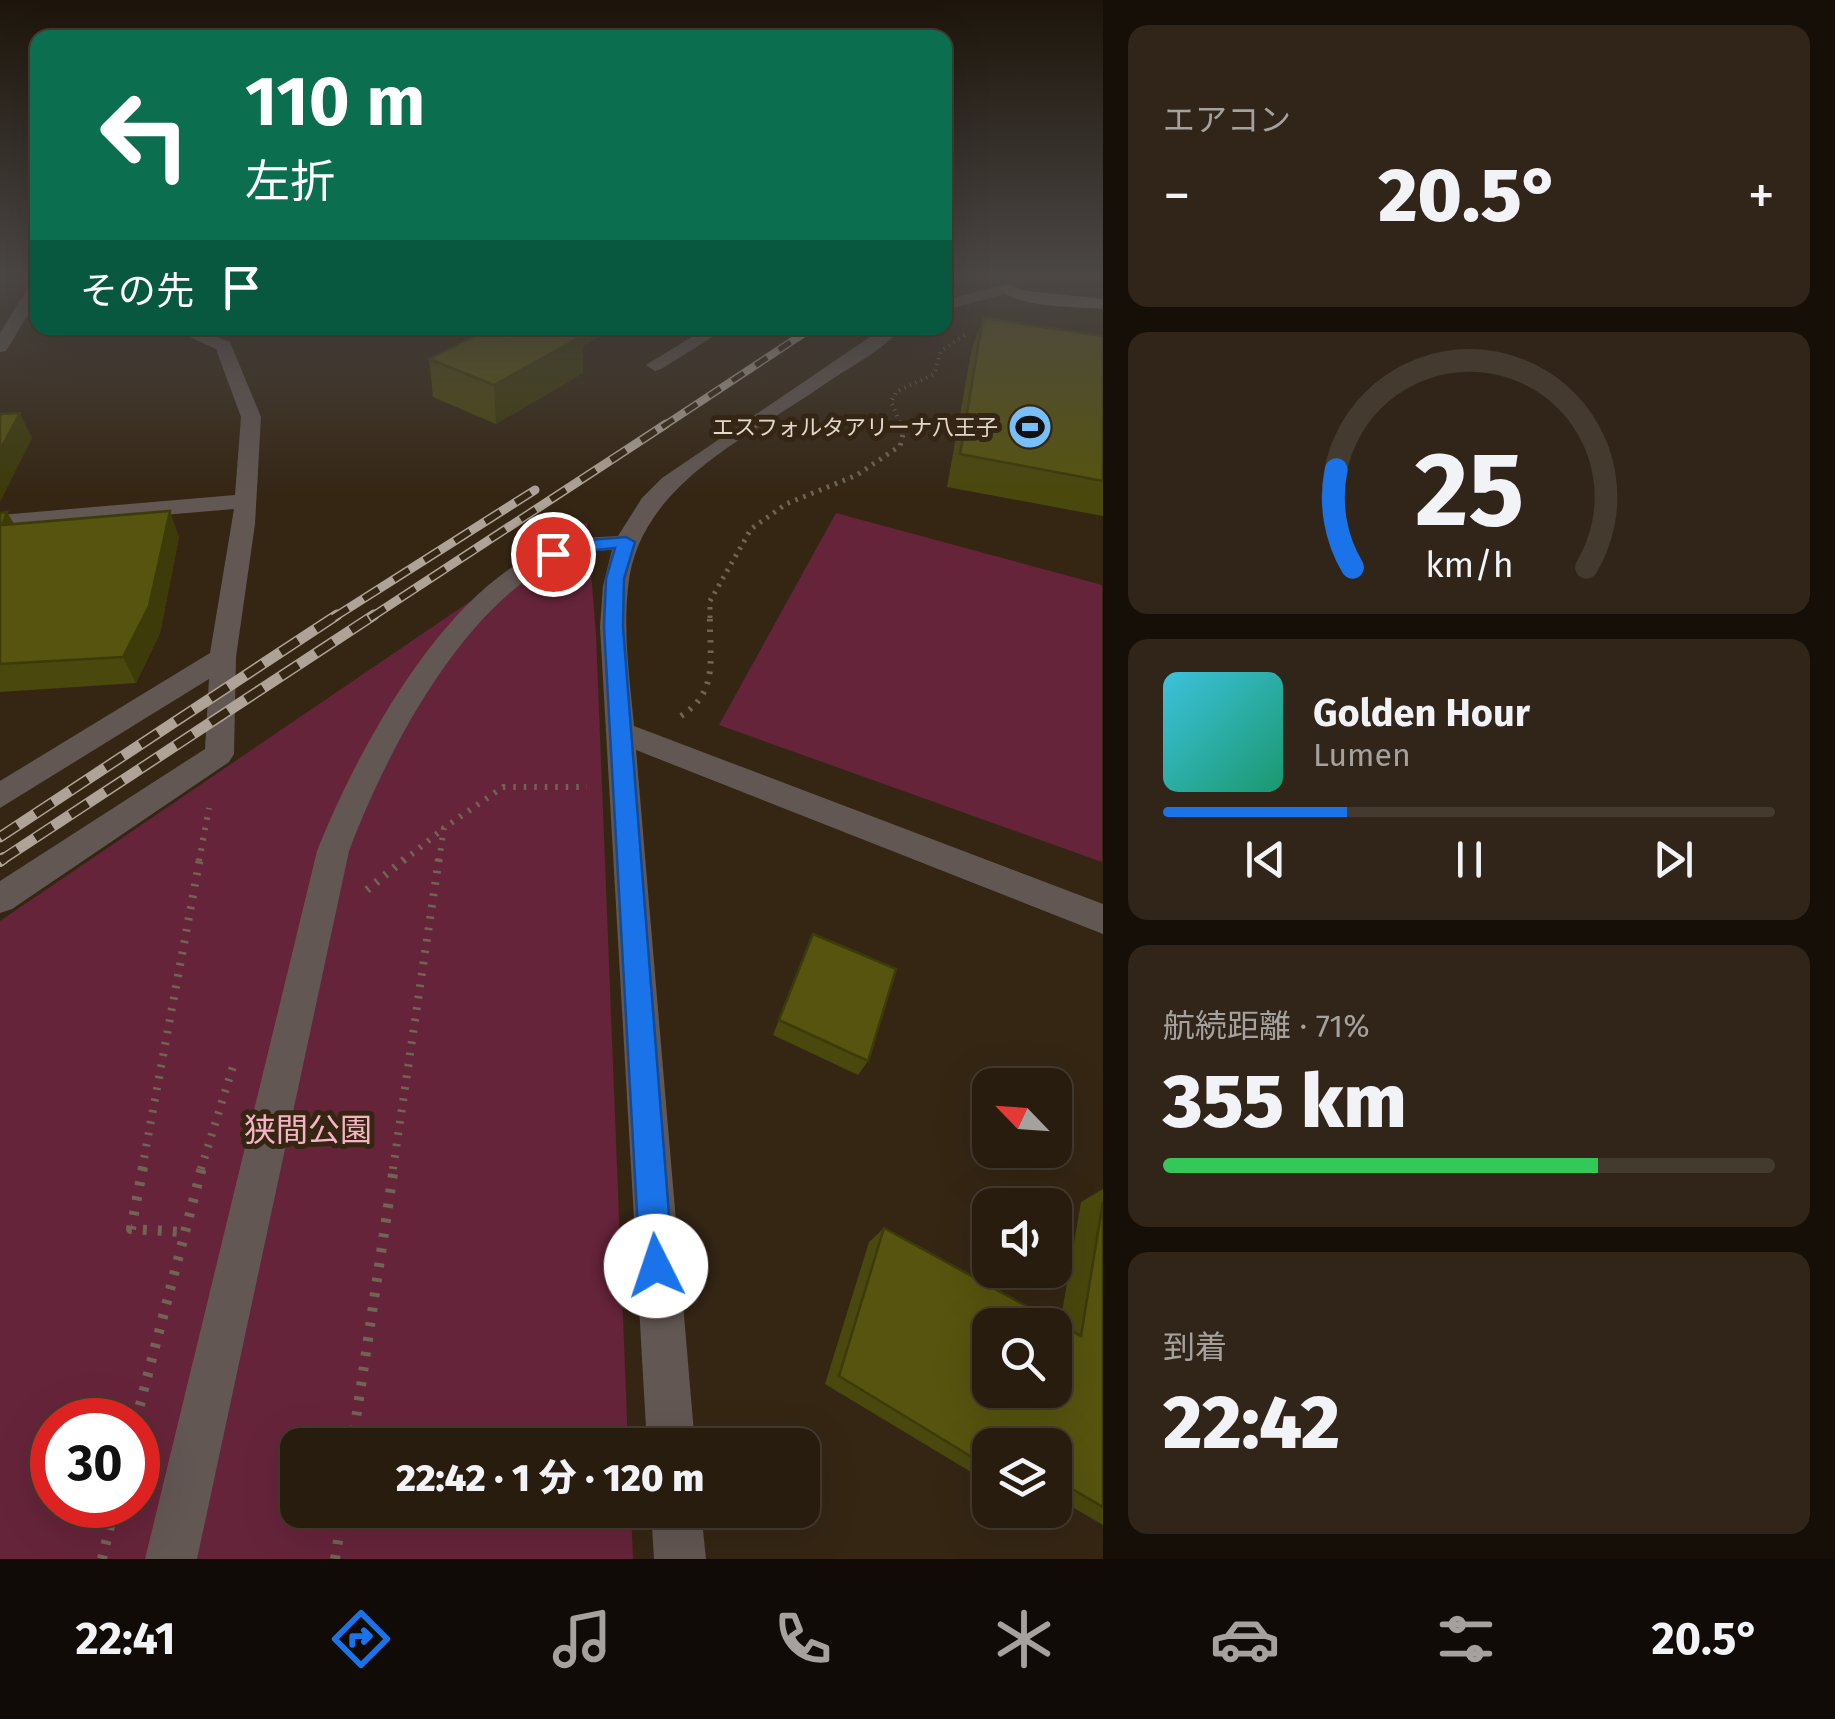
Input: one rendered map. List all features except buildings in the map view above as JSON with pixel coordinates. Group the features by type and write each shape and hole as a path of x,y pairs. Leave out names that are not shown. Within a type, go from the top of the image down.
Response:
{"street":[{"path":"0,899 218,754 223,657 244,524 251,418 224,347"},
{"path":"655,364 685,347"},
{"path":"670,1428 614,602 626,542 650,502 681,470 866,347"},
{"path":"0,522 244,502"},
{"path":"171,1559 333,851 351,800 417,686 483,609 553,554 577,546 626,542"},
{"path":"0,796 223,657"},
{"path":"622,734 1102,919"},
{"path":"677,1528 680,1559"}],"path":[{"path":"678,722 698,705 710,686 710,601 750,529 786,504 857,475 900,446 904,430 890,402 896,392 934,374 941,351 947,347"},
{"path":"182,1232 131,1229 218,754"},
{"path":"316,932 444,828 503,786 598,787"},
{"path":"355,1428 444,828"},
{"path":"102,1559 109,1528"},
{"path":"335,1559 339,1528"}],"green space":[{"path":"836,513 1102,585 1102,862 719,725"},
{"name":"狭間公園","path":"587,522 596,635 627,1428 280,1428 280,1528 632,1528 633,1559 0,1559 0,921"}],"railway":[{"path":"662,427 784,347"},
{"path":"370,618 666,424"},
{"path":"333,618 535,490"},
{"path":"0,837 337,615"},
{"path":"4,858 0,861 374,615"}],"place":[{"name":"エスフォルタアリーナ八王子","path":"1030,427"}],"route":[{"path":"553,554 577,546 626,542 615,579 613,627 656,1266"}]}
